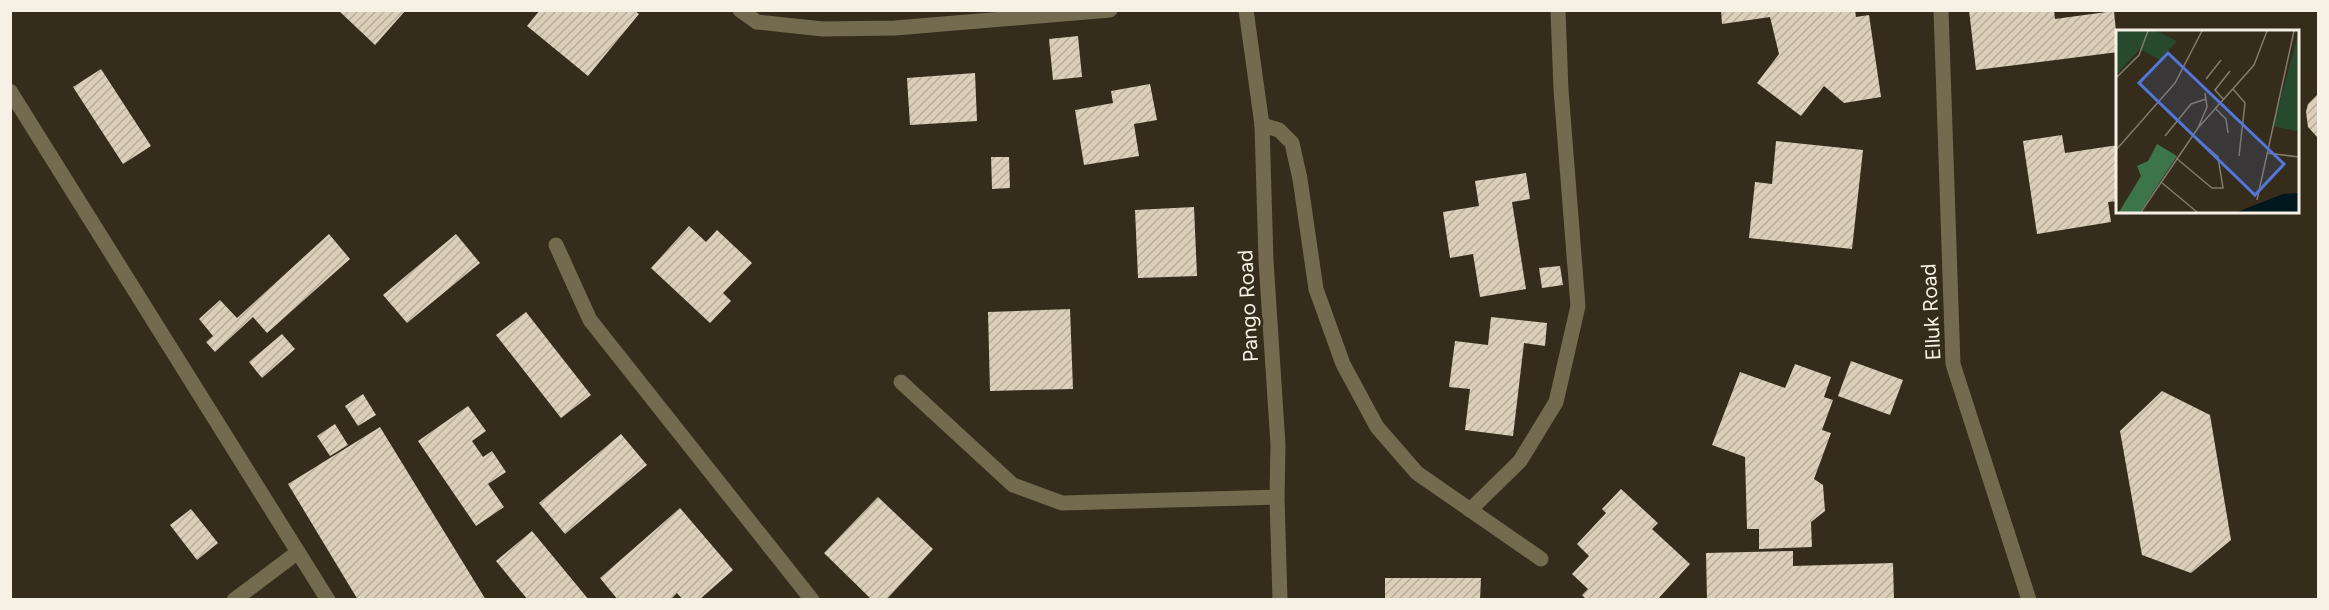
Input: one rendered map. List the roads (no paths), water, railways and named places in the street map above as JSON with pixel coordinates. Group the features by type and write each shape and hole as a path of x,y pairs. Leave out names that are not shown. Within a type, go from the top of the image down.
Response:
{"street":[{"path":"740,10 757,22 823,29 895,28 1110,10"},
{"name":"Pango Road","path":"1246,10 1262,125 1266,261 1278,445 1276,497 1280,600"},
{"path":"1470,510 1520,461 1556,402 1578,306 1561,90 1558,10"},
{"name":"Elluk Road","path":"1941,10 1953,364 2029,600"},
{"path":"10,91 328,600"},
{"path":"1262,125 1279,130 1292,143 1300,179 1316,289 1343,364 1377,427 1418,472 1541,559"},
{"path":"556,245 590,320 812,600"},
{"path":"901,381 1013,485 1062,503 1276,497"},
{"path":"234,600 298,552"}]}
